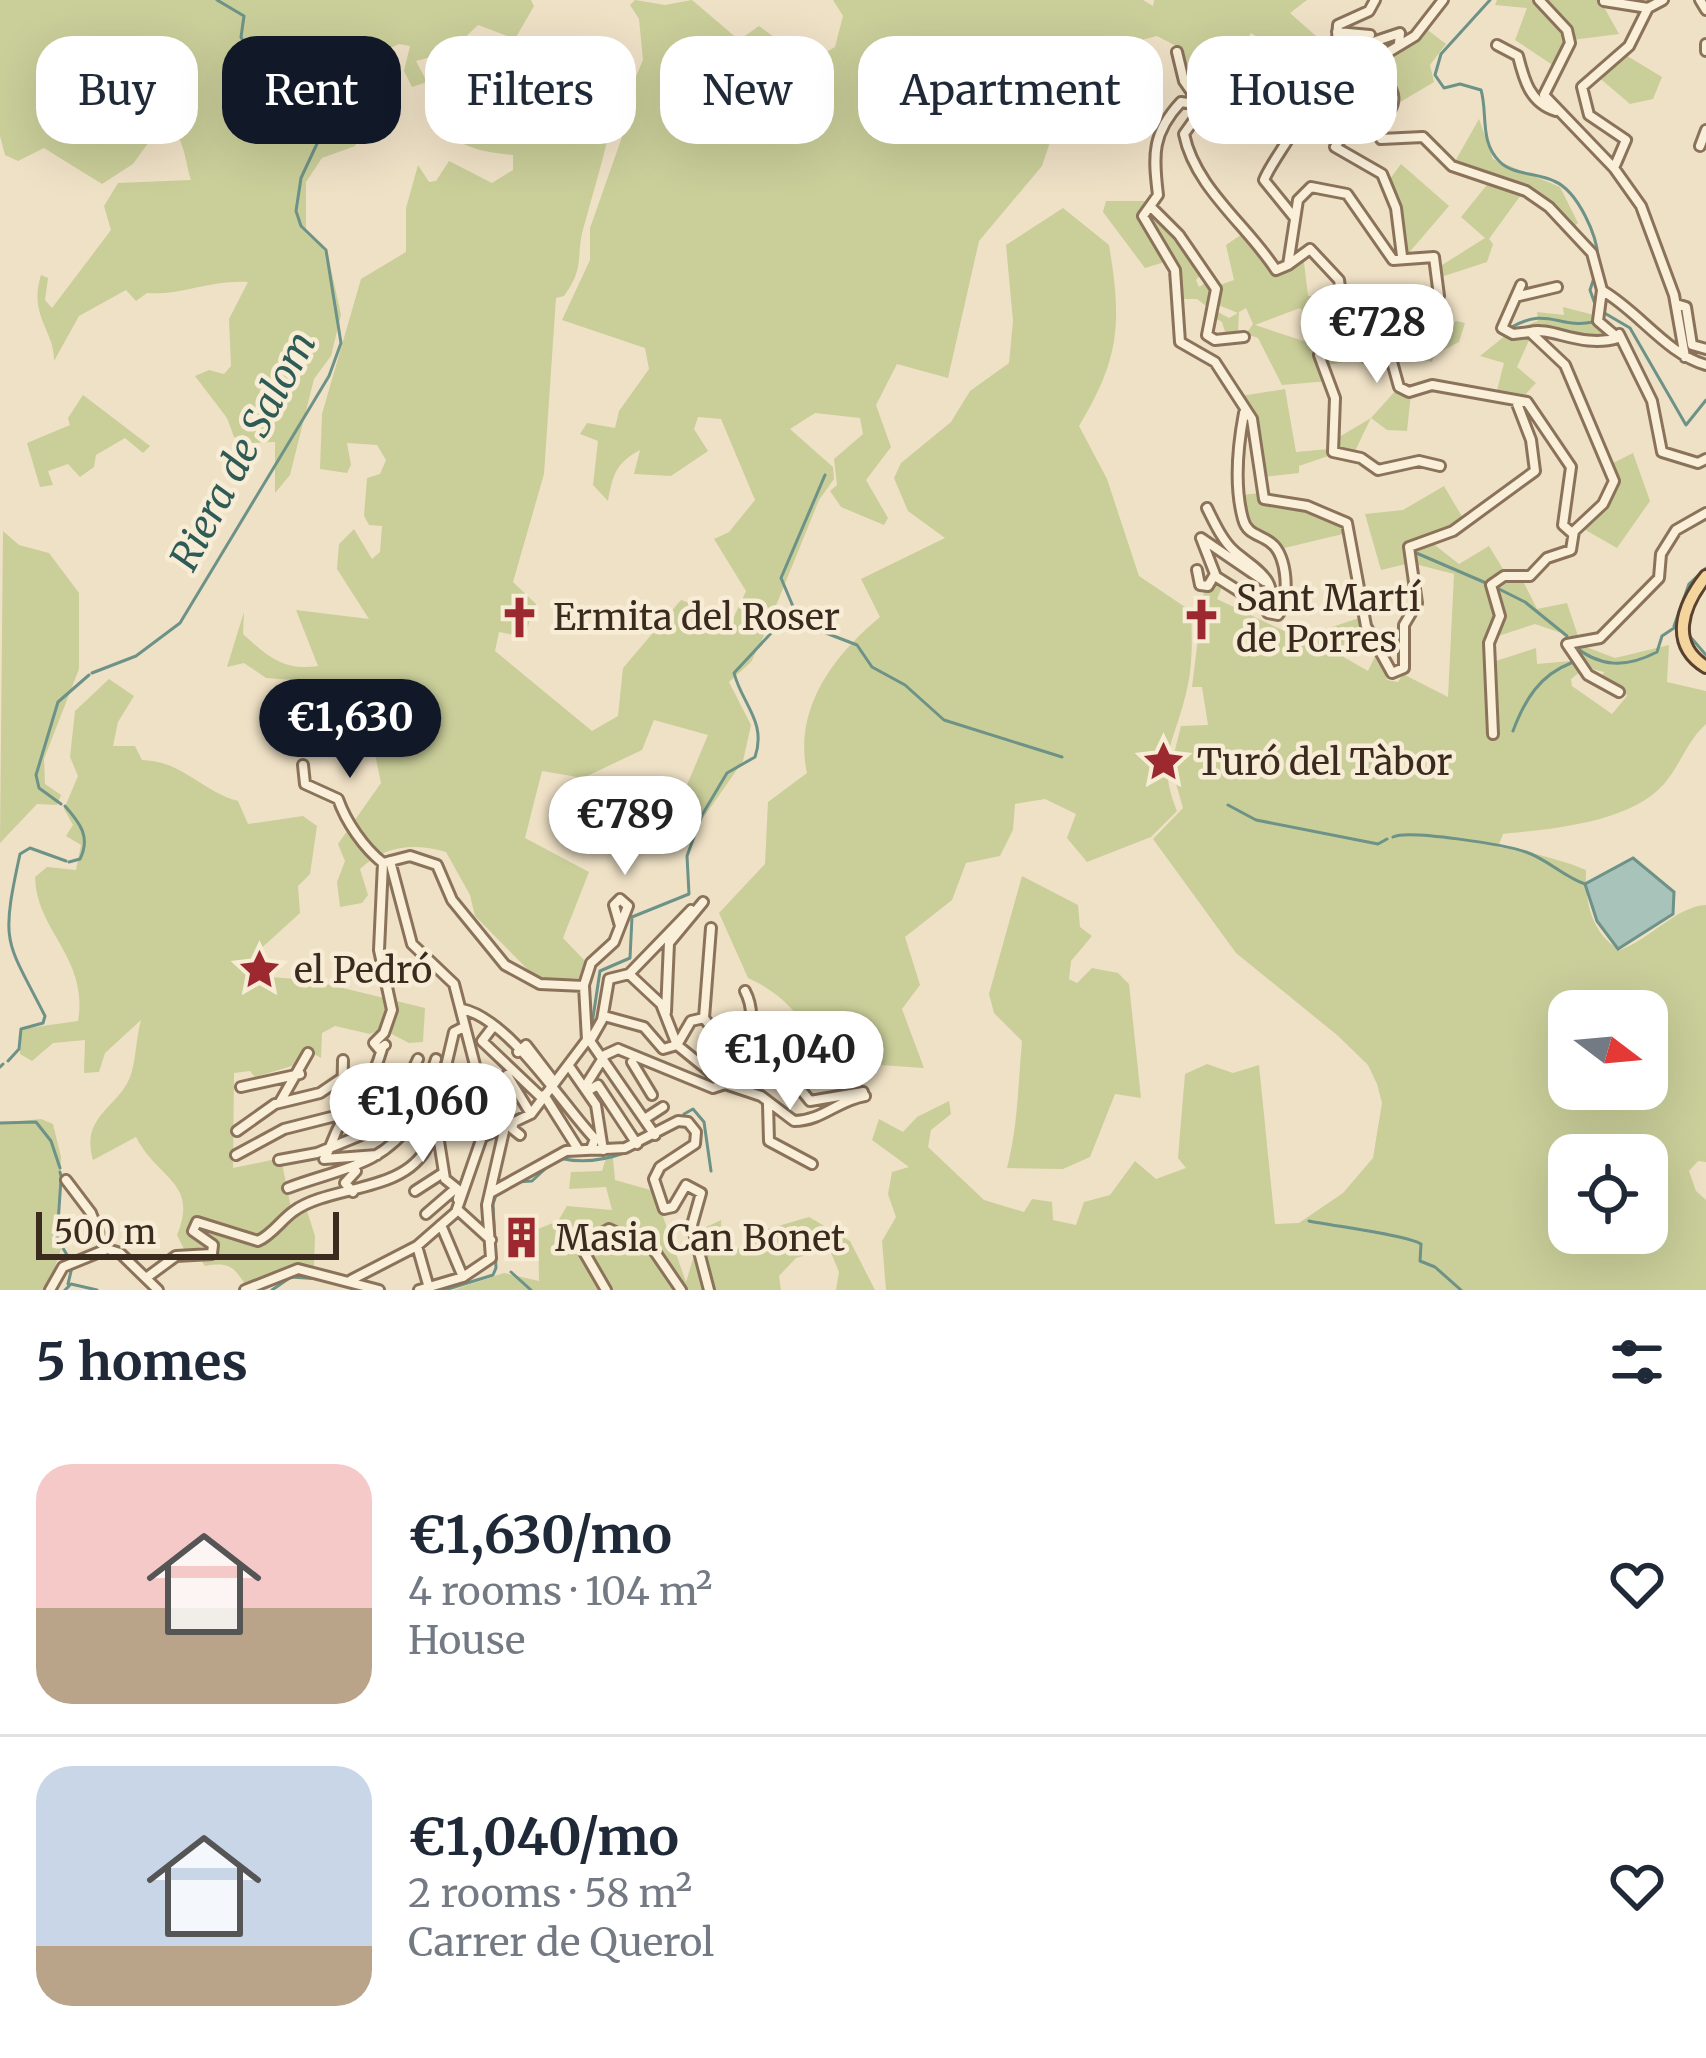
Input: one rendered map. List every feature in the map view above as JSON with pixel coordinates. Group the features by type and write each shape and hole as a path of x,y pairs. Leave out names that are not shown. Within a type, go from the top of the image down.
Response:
{"main road":[{"path":"1706,576 1682,628 1686,651 1706,667"}],"street":[{"path":"1397,48 1422,29 1443,0"},
{"path":"1539,0 1569,39 1566,57 1544,90 1558,111 1614,168 1645,214 1676,304 1685,357"},
{"path":"1614,168 1626,140 1590,116 1582,87 1631,44 1648,8 1663,0"},
{"path":"1700,0 1706,10"},
{"path":"1604,1 1648,8"},
{"path":"1338,36 1340,23 1375,6"},
{"path":"1497,45 1518,56 1534,97 1558,111"},
{"path":"1177,52 1187,85"},
{"path":"1187,103 1181,102 1156,134 1153,166 1158,196 1143,218 1175,268 1180,342 1216,362 1255,426 1268,502 1307,506 1347,523 1366,626 1388,670 1396,674 1406,659 1405,623 1418,603 1409,547 1453,532 1535,471 1531,440 1516,401"},
{"path":"1700,146 1706,130"},
{"path":"1397,138 1423,137 1452,166 1539,198 1590,250 1602,290 1598,321 1628,354 1652,401 1663,452 1698,464 1706,459"},
{"path":"1188,144 1203,177 1276,270 1310,249 1339,280 1344,315 1319,355 1335,398 1333,452 1361,458 1378,470 1419,461 1439,466"},
{"path":"1285,144 1264,180 1294,217"},
{"path":"1336,144 1382,174 1396,208 1402,256"},
{"path":"1288,265 1294,217 1305,189 1340,190 1361,207 1392,259 1434,257 1441,290 1390,349 1399,387 1408,392 1434,386 1528,404 1571,467 1564,525 1567,532 1574,531"},
{"path":"1151,207 1179,235 1217,291 1207,335 1215,340 1244,337"},
{"path":"1521,285 1502,328 1513,334 1542,330 1571,341 1615,338"},
{"path":"1519,296 1557,286"},
{"path":"1602,290 1639,314 1685,357 1706,365"},
{"path":"1676,304 1686,308 1692,345 1706,349"},
{"path":"1492,734 1489,643 1500,612 1491,585 1504,576 1528,577 1547,558 1571,550 1574,531 1612,492 1614,482 1565,365 1530,332"},
{"path":"1207,508 1232,549 1261,567 1273,600 1268,614 1275,617 1286,600 1280,555 1275,545 1250,532 1243,518 1238,474 1244,413"},
{"path":"1619,692 1588,675 1567,644 1600,638 1659,578 1661,554 1676,530 1706,513"},
{"path":"1245,595 1215,576 1200,538 1265,582"},
{"path":"1198,570 1203,587 1215,576"},
{"path":"303,765 304,784 338,799 346,822 387,865 412,944 448,975 463,1009 551,1080 595,1139 591,1150"},
{"path":"387,865 413,856 439,867 455,904 516,974 540,984 584,986"},
{"path":"377,1155 325,1160 336,1144 336,1130 346,1112 369,1090 392,1010 380,955 387,865"},
{"path":"351,1280 417,1246 458,1210 480,1139 531,1114 551,1080 569,1066 604,1016 609,979 629,974 680,918 703,902 668,943 662,999 677,1045 724,1084 769,1102 789,1119 806,1121 864,1094 812,1102 781,1065 736,1058 704,1018 711,928"},
{"path":"620,926 613,944 591,963 584,986 588,1041 655,1135"},
{"path":"629,974 662,999"},
{"path":"736,1058 750,1028 751,1005 745,991"},
{"path":"146,1278 172,1257 212,1254 213,1245 194,1233 195,1223 216,1225 252,1242 268,1236 299,1208 353,1192 414,1163 426,1141 463,1009"},
{"path":"604,1016 644,1027 663,1049 677,1045 691,1021 704,1018"},
{"path":"491,1028 482,1039 485,1044 511,1073 543,1097 578,1149"},
{"path":"458,1030 509,1127 520,1135"},
{"path":"475,1057 485,1044"},
{"path":"618,1049 712,1088 724,1084"},
{"path":"586,1085 603,1058 618,1049"},
{"path":"618,1049 636,1067 652,1095"},
{"path":"237,1131 280,1102 308,1053"},
{"path":"279,1160 379,1126 418,1059"},
{"path":"353,1192 346,1181 416,1122 418,1102 436,1059"},
{"path":"343,1060 346,1112"},
{"path":"569,1066 586,1085 599,1114 604,1150"},
{"path":"490,1085 511,1073"},
{"path":"511,1073 531,1114"},
{"path":"241,1087 300,1074"},
{"path":"441,1129 456,1100 481,1075"},
{"path":"280,1102 320,1093 345,1076"},
{"path":"586,1085 598,1084 637,1144"},
{"path":"402,1093 426,1141"},
{"path":"769,1102 765,1126 769,1142 812,1164"},
{"path":"646,1118 663,1107"},
{"path":"434,1109 441,1129 444,1172 460,1196 443,1223"},
{"path":"236,1155 280,1131 346,1112"},
{"path":"490,1193 561,1153 637,1144 681,1121 695,1129 695,1144 656,1171 660,1206 673,1207 686,1185 701,1193 692,1225 709,1290"},
{"path":"417,1246 424,1289 488,1263 490,1193 509,1127"},
{"path":"288,1188 357,1170"},
{"path":"415,1191 444,1172"},
{"path":"66,1180 91,1214 105,1249"},
{"path":"426,1214 455,1189"},
{"path":"458,1210 492,1241"},
{"path":"443,1223 463,1277"},
{"path":"607,1290 584,1250 607,1229 653,1250 681,1290"},
{"path":"52,1285 66,1265 105,1249 122,1255 158,1290"},
{"path":"245,1290 298,1269 379,1290"}],"green space":[{"path":"0,0 531,0 534,6 517,36 478,25 467,36 425,36 425,59 416,61 425,83 412,87 404,71 410,46 401,44 401,36 222,36 222,144 356,144 322,158 306,182 306,229 328,255 341,315 331,356 314,379 290,475 275,493 275,442 247,443 234,437 227,418 195,376 209,370 224,374 231,366 229,319 248,282 147,293 136,301 126,290 79,316 54,361 38,302 41,275 48,278 45,300 52,308 111,230 104,206 118,183 191,180 181,144 198,144 198,36 36,36 36,144 147,144 133,164 102,184 44,148 18,161 5,155 0,136"},
{"path":"635,0 665,5 692,0 734,36 660,36 660,144 834,144 834,48 843,16 833,0 1143,0 1153,6 1154,0 1307,0 1290,13 1316,36 1187,36 1187,81 1182,49 1163,36 858,36 858,144 1049,144 1042,166 979,241 948,378 897,364 876,405 891,447 866,480 888,518 884,525 841,507 830,491 837,485 834,459 863,434 860,418 815,413 790,429 833,467 834,479 819,500 751,662 729,682 751,725 743,761 692,834 669,828 708,735 654,720 642,750 583,778 542,771 525,838 589,872 563,938 586,962 580,978 538,980 475,916 470,895 446,852 412,847 380,855 360,869 368,895 362,903 340,907 337,882 345,861 338,844 381,783 374,749 377,733 368,724 318,707 319,682 266,678 244,663 227,667 244,612 243,634 252,642 277,660 306,667 318,666 296,610 369,619 337,569 339,544 354,529 372,559 380,552 382,526 369,525 364,516 367,478 380,474 386,460 377,445 347,443 351,465 347,473 320,469 322,414 361,279 406,252 406,208 418,165 429,182 436,181 449,161 492,183 513,170 513,155 464,144 606,144 581,236 578,269 564,296 556,298 544,474 513,582 536,604 524,637 499,632 495,651 592,731 618,716 623,668 681,600 733,619 746,591 714,539 729,532 755,500 721,419 698,417 694,429 708,451 671,476 634,474 640,450 632,455 617,470 608,501 593,485 598,441 580,434 587,423 615,428 619,411 649,369 645,348 562,320 590,260 590,228 620,144 636,144 636,76 643,60 639,19 630,5"},
{"path":"1497,0 1536,0 1566,34 1566,48 1554,66 1515,40 1527,8 1495,5"},
{"path":"1542,0 1600,0 1619,34 1572,40"},
{"path":"759,26 773,36 745,36"},
{"path":"1425,28 1446,44 1430,65 1434,82 1397,104 1397,47"},
{"path":"1624,54 1662,77 1653,99 1630,104 1596,75"},
{"path":"1479,119 1493,159 1560,187 1578,223 1572,228 1532,195 1453,165"},
{"path":"1401,164 1449,206 1407,255 1387,183"},
{"path":"1490,181 1523,192 1489,239 1493,244 1487,262 1441,277 1439,267 1485,238 1461,217"},
{"path":"1106,201 1155,201 1141,218 1168,261 1145,268 1103,212"},
{"path":"1063,208 1109,245 1116,297 1110,359 1079,426 1107,479 1139,576 1191,611 1189,680 1168,763 1177,811 1151,837 1087,862 1067,838 1076,814 1045,799 1015,804 1013,830 1000,856 966,863 952,900 905,937 920,985 902,1009 924,1068 865,1064 872,1033 864,1029 826,1066 796,1014 748,978 719,913 765,864 768,802 807,773 806,727 821,686 847,649 880,617 861,579 945,538 908,511 894,478 901,463 951,422 970,391 1009,363 1013,321 1006,245"},
{"path":"1149,211 1174,232 1203,272 1196,280 1199,287 1209,281 1214,291 1210,309 1197,299 1180,299 1178,270 1146,219"},
{"path":"1245,232 1276,273 1282,275 1303,254 1308,296 1338,297 1341,316 1327,332 1300,308 1255,325 1319,346 1329,381 1282,385 1258,338 1246,334 1253,324 1246,308 1239,312 1238,334 1226,335 1222,322 1211,316 1214,310 1229,318 1238,313 1216,304 1217,286 1234,280 1226,245"},
{"path":"1563,307 1594,315 1614,333 1607,338 1560,336 1541,327 1511,331 1538,321 1537,312 1564,315"},
{"path":"1456,321 1465,323 1459,342 1434,355 1432,362 1391,352 1410,331 1432,339"},
{"path":"1372,323 1394,340 1390,363 1362,364 1360,359 1328,365 1322,356 1335,331 1358,344"},
{"path":"1506,335 1530,338 1517,367 1536,383 1522,398 1495,398 1504,363 1480,356"},
{"path":"1285,389 1296,452 1328,449 1331,455 1299,466 1299,473 1262,477 1257,425 1241,396"},
{"path":"1397,389 1411,393 1407,431 1387,430 1371,418"},
{"path":"83,395 150,446 143,453 125,438 96,455 94,467 80,477 68,464 48,471 53,485 40,487 27,443 70,425 68,418"},
{"path":"1371,418 1353,455 1336,453 1334,440"},
{"path":"1633,453 1650,501 1617,548 1582,528 1615,490 1609,465"},
{"path":"1444,486 1464,520 1414,539 1404,553 1406,564 1381,570 1365,514 1403,510"},
{"path":"1260,493 1266,505 1299,507 1342,521 1347,533 1280,549 1258,533 1246,514 1242,495"},
{"path":"3,531 19,545 49,553 79,593 79,669 44,759 45,784 61,795 57,805 37,804 0,843"},
{"path":"1431,542 1459,564 1489,546 1506,574 1522,579 1537,609 1567,603 1579,639 1535,624 1492,638 1496,661 1536,648 1537,664 1571,661 1580,672 1571,679 1572,686 1612,714 1627,696 1624,689 1601,679 1604,672 1584,667 1571,654 1573,642 1615,658 1669,645 1667,682 1706,691 1706,724 1664,784 1649,797 1589,822 1503,834 1498,847 1586,870 1591,914 1602,934 1620,950 1684,911 1706,905 1706,1162 1698,1161 1689,1171 1696,1191 1706,1200 1706,1290 886,1290 882,1241 896,1217 888,1194 892,1172 909,1167 872,1140 879,1119 903,1132 917,1117 949,1101 951,1114 931,1130 928,1147 984,1200 1024,1212 1032,1199 1052,1202 1053,1220 1076,1225 1084,1202 1110,1195 1135,1161 1156,1179 1186,1168 1178,1158 1185,1074 1207,1064 1233,1073 1259,1065 1275,1224 1299,1223 1343,1193 1373,1158 1382,1103 1368,1065 1236,953 1153,839 1183,808 1171,766 1181,726 1208,725 1202,687 1192,687 1204,590 1216,579 1224,582 1217,599 1299,638 1362,617 1366,632 1333,651 1368,671 1378,650 1387,680 1398,682 1403,674 1448,697 1454,574 1411,563 1412,547"},
{"path":"109,679 134,696 118,722 113,746 135,746 142,760 169,765 238,801 248,824 303,816 317,826 310,874 298,886 300,913 256,953 256,976 310,980 425,1008 423,1042 409,1043 382,1029 370,1034 335,1026 322,1033 321,1058 307,1050 295,1065 255,1077 250,1071 234,1073 233,1168 281,1158 291,1208 307,1211 315,1236 314,1267 296,1265 246,1286 230,1267 205,1266 196,1253 184,1249 177,1235 183,1203 179,1192 136,1137 93,1160 92,1133 130,1077 141,1020 105,1053 99,1072 84,1073 85,1040 53,1043 32,1061 20,1054 21,1029 78,1021 76,980 44,913 35,877 47,867 76,870 81,845 66,836 73,825 64,809 78,776 70,757 75,711"},
{"path":"1022,876 1078,905 1080,927 1092,936 1071,961 1069,979 1077,983 1092,968 1118,973 1129,984 1141,1098 1115,1094 1090,1157 1063,1169 1007,1168 1022,1041 994,1013 989,994"},
{"path":"41,1119 53,1124 61,1157 57,1237 62,1246 47,1290 0,1290 0,1123"},
{"path":"607,1155 613,1158 615,1180 654,1191 686,1282 702,1229 721,1220 722,1240 734,1252 758,1232 809,1217 850,1241 875,1290 836,1290 839,1272 829,1248 796,1258 779,1276 781,1290 453,1290 504,1273 539,1281 538,1229 558,1221 567,1206 612,1210 606,1187 569,1189 571,1172 602,1171"}],"water":[{"path":"1633,858 1674,892 1673,914 1618,949 1597,921 1585,884"}],"waterway":[{"name":"Riera de Salom","path":"92,673 136,656 180,623 329,376 341,343 326,250 301,226 296,211 301,178 329,118 331,91 293,63 251,57 241,37 244,16 217,0"},
{"path":"1490,0 1441,54 1435,75 1444,88 1460,84 1481,90 1493,154 1505,166 1554,181 1571,194 1591,228 1598,262"},
{"path":"1594,278 1590,290 1595,304"},
{"path":"1601,311 1630,328 1686,425 1706,400"},
{"path":"1510,328 1544,318 1593,322"},
{"path":"591,1031 600,971 630,958 632,917 689,894 687,856 702,815 727,773 755,757 756,723 734,673 774,630 800,623 781,578 825,475"},
{"path":"1414,552 1486,583"},
{"path":"1674,626 1689,584 1706,568"},
{"path":"1495,587 1525,602 1567,636"},
{"path":"800,623 857,645 872,667 905,685 944,720 1062,757"},
{"path":"1573,645 1603,662 1624,663 1657,652 1662,636 1674,628"},
{"path":"1687,633 1706,655"},
{"path":"1513,731 1535,690 1571,663"},
{"name":"Riera de Salom","path":"61,804 39,788 36,775 58,702 89,675"},
{"path":"1228,805 1256,820 1378,844 1387,839"},
{"name":"Riera de Salom","path":"65,806 84,837 80,859 69,862"},
{"path":"1393,837 1436,836 1515,849 1585,884"},
{"name":"Riera de Salom","path":"8,1061 19,1049 21,1029 43,1023 45,1016 10,941 10,907 20,854 30,848 66,861"},
{"name":"Riera de Salom","path":"0,1067 3,1064"},
{"path":"684,1114 693,1109 704,1122 711,1171"},
{"name":"Riera de Salom","path":"0,1123 36,1122 51,1141 60,1168"},
{"path":"564,1159 594,1160 624,1153 678,1125"},
{"path":"516,1182 532,1181 545,1169"},
{"name":"Riera de Salom","path":"60,1172 61,1176"},
{"name":"Riera de Salom","path":"61,1179 57,1238 70,1260"},
{"path":"445,1290 493,1275 497,1192"},
{"path":"1309,1221 1421,1244 1420,1261 1435,1267 1461,1290"},
{"name":"Riera de Salom","path":"68,1284 72,1267"},
{"path":"511,1272 531,1290"},
{"path":"272,1290 291,1277 320,1279"},
{"path":"65,1290 71,1284 97,1290"}],"place":[{"name":"Ermita del Roser","path":"519,617"},
{"name":"Sant Martí de Porres","path":"1202,619"},
{"name":"Turó del Tàbor","path":"1163,762"},
{"name":"el Pedró","path":"260,970"},
{"name":"Masia Can Bonet","path":"521,1238"}]}
